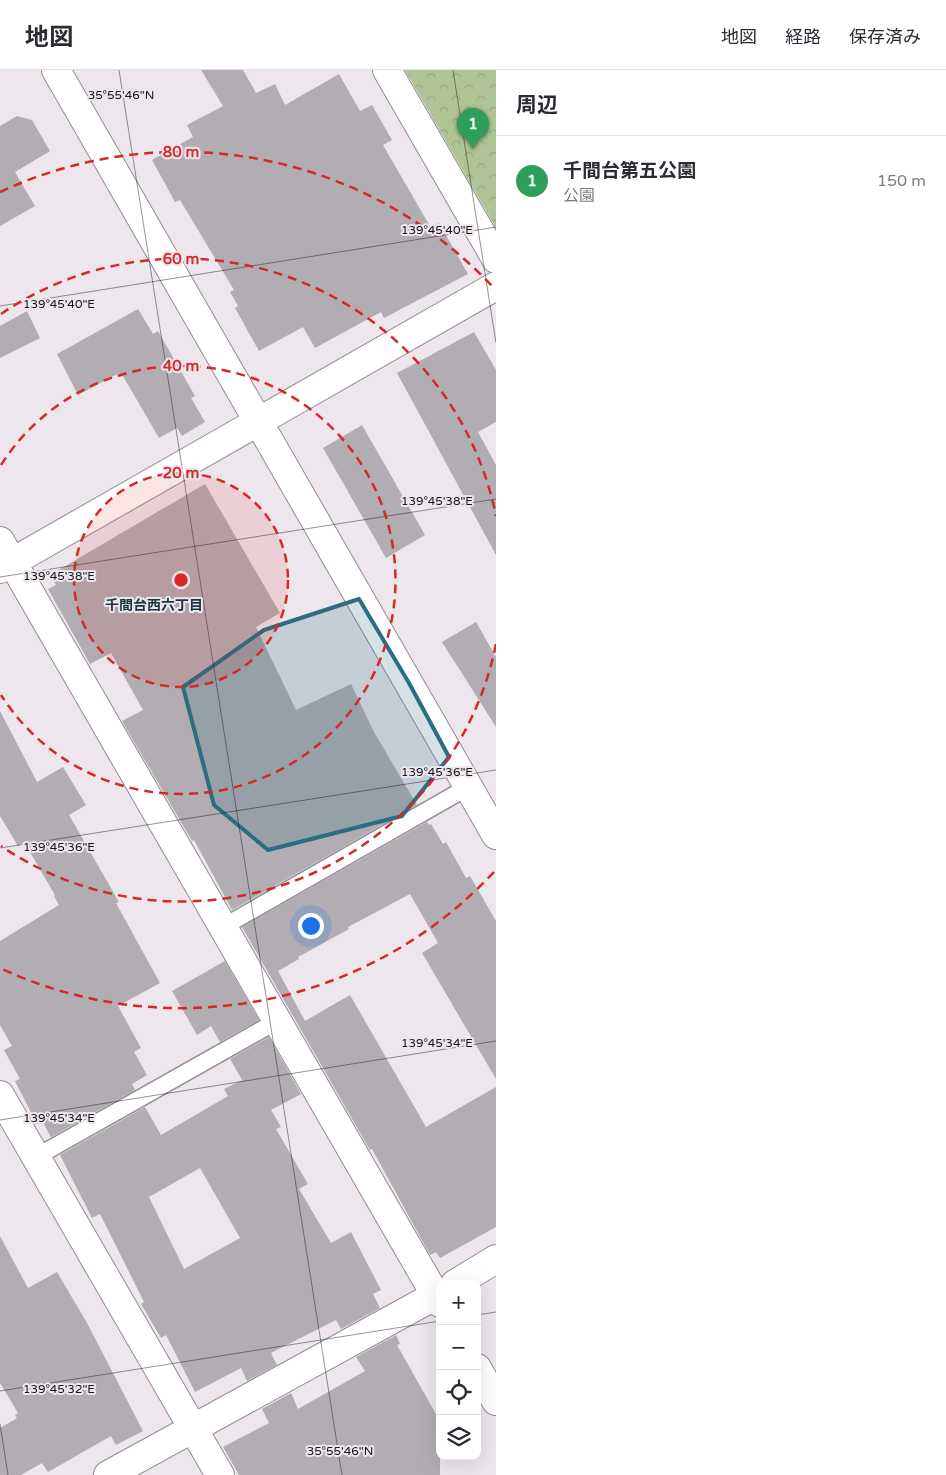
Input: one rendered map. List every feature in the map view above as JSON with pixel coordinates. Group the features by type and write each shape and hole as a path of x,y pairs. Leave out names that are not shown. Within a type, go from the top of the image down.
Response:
{"street":[{"path":"56,70 496,835"},
{"path":"387,70 496,260"},
{"path":"436,1284 277,1021 4,557 257,420 496,286"},
{"path":"0,1095 220,1475"},
{"path":"464,1280 496,1259"},
{"path":"108,1475 436,1297"},
{"path":"478,1370 496,1401"}],"lane":[{"path":"223,927 468,787"},
{"path":"36,1157 277,1021"}],"highlighted area":[{"path":"359,599 409,683 449,757 402,816 268,850 214,805 183,687 264,630"}],"green space":[{"path":"405,70 496,70 496,228"}],"building":[{"path":"201,70 243,70 256,93 275,84 285,105 339,74 360,111 372,105 392,140 383,145 431,228 439,223 468,274 384,318 381,312 315,348 303,327 259,351 235,308 238,306 230,292 234,290 180,200 175,202 152,160 193,137 187,125 223,106"},
{"path":"17,116 32,120 50,151 15,172 35,206 0,226 0,126"},
{"path":"138,309 153,334 158,331 195,396 191,398 205,422 182,436 177,428 159,438 123,376 121,377 119,373 78,395 57,354"},
{"path":"27,311 40,338 0,358 0,326"},
{"path":"474,332 496,370 496,422 478,432 496,465 496,555 397,373"},
{"path":"362,425 425,535 386,558 323,448"},
{"path":"205,484 280,613 256,627 296,710 351,684 374,732 417,805 232,910 194,840 192,841 122,721 143,710 111,653 90,664 48,589 56,585 50,575"},
{"path":"476,622 496,657 496,727 442,642"},
{"path":"0,711 37,782 63,767 86,805 69,815 119,902 116,903 160,983 118,1006 141,1048 134,1052 147,1075 132,1084 135,1090 51,1137 42,1121 37,1124 15,1081 20,1079 4,1050 12,1046 0,1025 0,941 59,905 24,842 18,846 0,816"},
{"path":"427,822 429,825 431,824 443,844 446,842 466,878 470,876 496,921 496,1079 422,953 438,943 410,894 348,927 349,929 298,957 299,959 278,971 305,1021 350,995 426,1127 496,1087 496,1227 440,1258 436,1252 430,1255 372,1149 370,1150 242,927"},
{"path":"225,961 259,1020 220,1042 211,1026 197,1035 172,991"},
{"path":"269,1037 301,1094 271,1110 281,1127 276,1129 308,1184 299,1189 331,1243 351,1232 381,1290 373,1294 380,1308 341,1329 336,1320 271,1353 277,1365 247,1381 241,1368 195,1392 166,1335 161,1338 141,1304 144,1302 100,1214 92,1218 60,1155 145,1107 161,1135 228,1096 224,1089 242,1080 230,1059","holes":["200,1168 240,1238 184,1269 149,1197"]},
{"path":"0,1236 28,1288 57,1272 87,1323 143,1431 116,1445 111,1436 48,1472 42,1463 21,1475 0,1475 0,1428 17,1418 15,1415 18,1413 0,1383"},
{"path":"396,1335 400,1344 397,1345 436,1414 436,1460 440,1460 440,1475 239,1475 223,1447 269,1423 262,1409 291,1393 298,1409 365,1371 356,1357"}],"place":[{"name":"千間台第五公園","path":"473,149"}],"district":[{"name":"千間台西六丁目","path":"154,605"}]}
